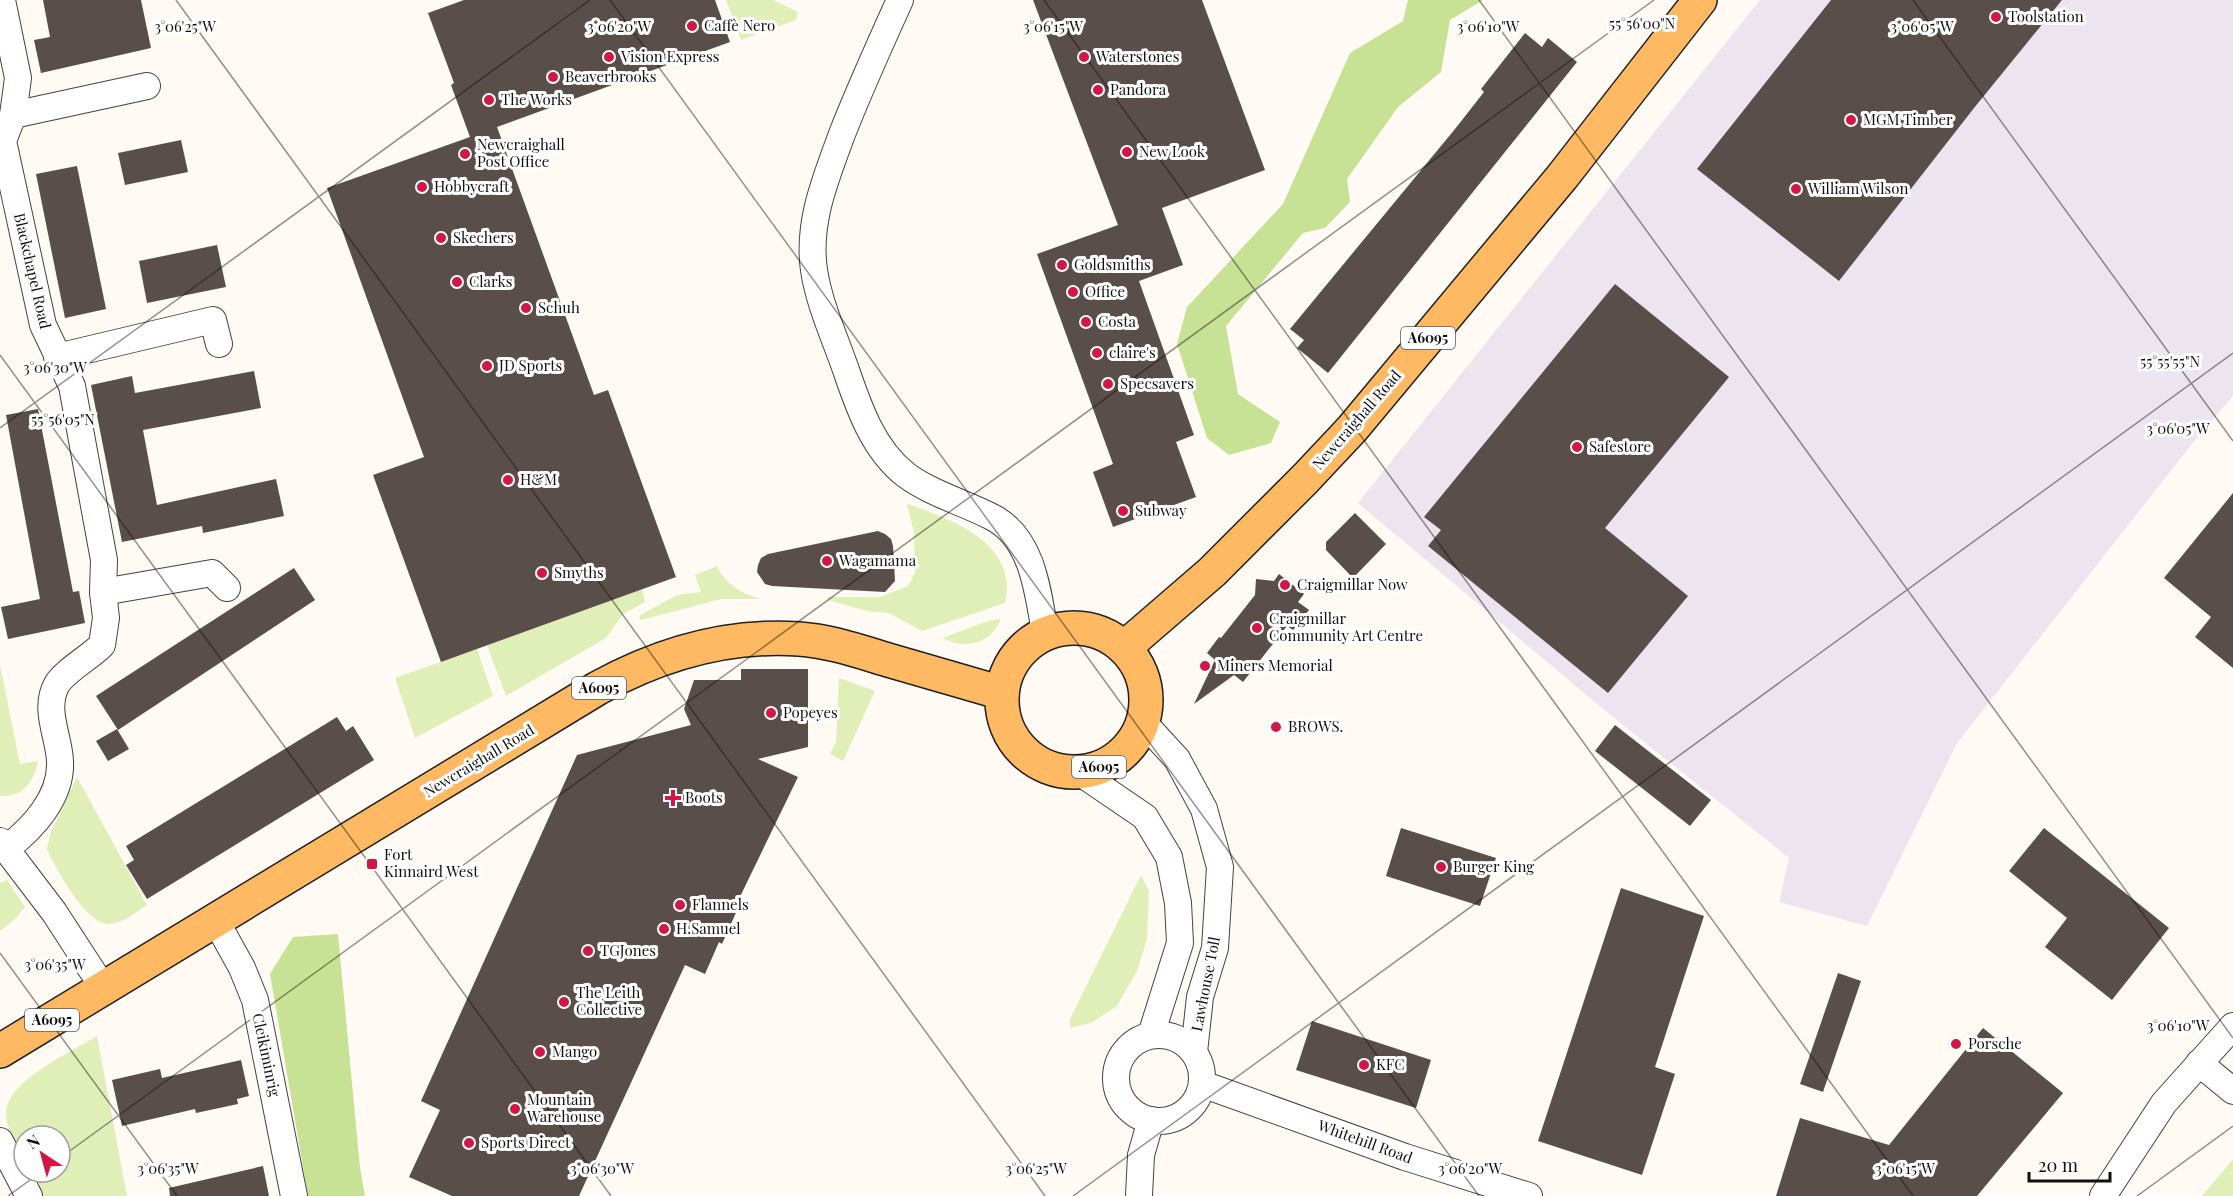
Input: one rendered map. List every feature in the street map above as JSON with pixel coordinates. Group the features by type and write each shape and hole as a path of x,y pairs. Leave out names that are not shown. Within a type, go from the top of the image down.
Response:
{"main road":[{"name":"Newcraighall Road","path":"1124,648 1212,572 1352,429 1562,177 1700,0"},
{"name":"A6095","path":"1067,627 1099,631 1133,657 1144,681 1146,709 1143,722 1133,741 1115,759 1091,770 1062,771 1046,766 1028,756 1011,736 1004,720 1002,693 1007,671 1021,649 1045,633 1067,627"},
{"name":"Newcraighall Road","path":"0,1051 598,688 650,662 693,648 753,639 799,639 831,644 1002,693"}],"street":[{"name":"Blackchapel Road","path":"2,0 18,78 13,115 3,141 43,326 72,386 104,560 106,618 102,645 57,684 52,700 51,714 60,761 59,776 53,791 35,823 3,844"},
{"path":"900,0 863,78 821,189 813,239 814,269 819,293 857,404 877,443 904,473 922,486 992,517 1006,527 1019,542 1031,567 1045,633"},
{"path":"13,115 147,86"},
{"path":"57,357 213,320 219,344"},
{"path":"104,592 212,573 227,588"},
{"name":"Lawhouse Toll","path":"1143,722 1177,759 1204,808 1221,867 1215,948 1200,997 1194,1052"},
{"path":"1079,772 1145,817 1169,857 1178,903 1180,943 1151,1035 1139,1039 1122,1056 1117,1067 1118,1090 1123,1101 1140,1116 1151,1120 1165,1120 1178,1116 1190,1108 1202,1084"},
{"path":"3,844 54,912 104,989"},
{"name":"Cleikiminrig","path":"216,921 242,968 255,1000 294,1196"},
{"path":"2103,1196 2164,1103 2233,1026"},
{"name":"Lawhouse Toll","path":"1151,1035 1175,1037 1185,1043 1194,1052 1199,1062 1202,1084"},
{"path":"2199,1063 2233,1091"},
{"name":"Whitehill Road","path":"1202,1084 1405,1157 1529,1196"},
{"path":"1139,1196 1141,1155 1151,1120"},
{"path":"0,1141 29,1196"}],"shaded area":[{"path":"1760,0 2233,0 2233,396 2191,445 1957,743 1867,926 1779,902 1789,858 1603,709 1358,503"}],"green space":[{"path":"726,0 773,0 798,12 796,20 741,40"},
{"path":"1408,0 1483,0 1450,20 1441,72 1398,107 1347,179 1350,202 1325,228 1303,233 1226,326 1238,394 1280,422 1271,443 1229,455 1207,438 1177,344 1187,307 1283,204 1350,53 1403,21"},
{"path":"907,504 961,526 992,549 1002,565 1007,582 1005,603 922,631 889,613 867,611 828,600 827,597 880,597 908,586 915,573 914,532"},
{"path":"717,566 735,587 761,599 722,599 641,620 639,616 677,595 701,592 695,575"},
{"path":"642,589 645,602 623,614 606,638 506,696 487,645"},
{"path":"1001,619 991,634 976,642 960,644 942,638 988,621"},
{"path":"477,649 493,696 415,738 395,678"},
{"path":"0,664 20,764 38,761 34,775 26,787 8,796 0,796"},
{"path":"839,678 875,691 843,761 830,754 836,742"},
{"path":"77,777 147,905 119,922 109,924 100,922 82,906 47,850 50,834"},
{"path":"1141,875 1149,891 1147,939 1137,971 1117,1006 1091,1023 1070,1028 1070,1019"},
{"path":"7,880 25,907 0,931 0,883"},
{"path":"338,934 360,1168 365,1196 308,1196 270,974 293,937"},
{"path":"97,1036 127,1196 43,1196 37,1184 72,1184 72,1124 12,1124 12,1135 9,1129 6,1111 10,1099 30,1077"},
{"path":"2233,1159 2233,1196 2202,1196"}],"building":[{"path":"43,0 141,0 151,48 41,73 34,40 50,37"},
{"path":"464,0 715,0 730,42 497,127 594,395 608,390 676,577 441,662 373,475 424,457 327,188 470,137 451,85 454,83 428,13"},
{"path":"1033,0 1202,0 1265,170 1162,208 1183,265 1139,281 1194,435 1176,442 1196,497 1113,527 1093,472 1113,464 1037,254 1118,225"},
{"path":"1831,0 2062,0 1839,281 1697,169"},
{"path":"1525,33 1542,47 1548,38 1577,62 1328,373 1297,348 1304,340 1290,329 1455,129 1484,92 1481,89"},
{"path":"181,140 188,172 125,185 118,153"},
{"path":"77,166 106,309 65,318 36,174"},
{"path":"217,245 226,287 147,303 139,261"},
{"name":"Safestore","path":"1615,284 1729,377 1605,528 1688,596 1608,693 1428,546 1441,530 1424,517"},
{"path":"254,371 261,408 143,430 157,505 276,479 284,516 203,533 202,526 122,542 91,385 132,376 135,393"},
{"path":"38,409 73,592 79,591 85,623 8,639 1,607 40,599 6,415"},
{"path":"2233,493 2233,668 2195,637 2211,617 2164,578"},
{"path":"1355,513 1386,544 1353,578 1326,550 1326,542"},
{"path":"878,531 891,539 893,546 895,581 885,592 772,586 765,584 757,572 761,558 768,554"},
{"path":"294,568 315,600 118,730 96,696"},
{"name":"Craigmillar Community Art Centre","path":"1279,574 1304,594 1298,602 1309,610 1293,630 1287,626 1243,682 1234,675 1194,704 1215,660 1207,653 1255,595 1256,579 1274,581"},
{"path":"741,669 808,669 808,747 758,759 798,777 736,905 739,906 722,944 719,942 705,974 685,965 579,1196 452,1196 409,1177 440,1110 421,1101 577,755 691,725 684,709 694,680 741,680"},
{"path":"337,717 346,731 353,726 374,760 147,899 126,865 134,860 126,846"},
{"path":"1615,725 1711,800 1690,826 1595,751"},
{"path":"117,729 129,749 108,761 96,741"},
{"name":"Burger King","path":"1401,828 1496,858 1480,906 1386,876"},
{"path":"2044,828 2169,928 2112,1000 2045,947 2067,918 2009,871"},
{"path":"1621,888 1704,916 1655,1067 1675,1074 1642,1175 1538,1141"},
{"path":"1838,973 1861,981 1823,1092 1800,1084"},
{"name":"KFC","path":"1312,1021 1431,1060 1416,1108 1296,1070"},
{"path":"1983,1028 2063,1093 1977,1196 1776,1196 1800,1118 1889,1145"},
{"path":"241,1060 249,1096 237,1099 238,1104 196,1113 195,1109 122,1126 112,1080 160,1069 162,1078"},
{"path":"263,1166 269,1196 170,1196 169,1188"}],"place":[{"name":"Toolstation","path":"1996,17"},
{"name":"Caffè Nero","path":"692,26"},
{"name":"Vision Express","path":"609,57"},
{"name":"Waterstones","path":"1084,57"},
{"name":"Beaverbrooks","path":"553,77"},
{"name":"Pandora","path":"1098,90"},
{"name":"The Works","path":"489,100"},
{"name":"MGM Timber","path":"1851,120"},
{"name":"New Look","path":"1127,152"},
{"name":"Newcraighall Post Office","path":"465,154"},
{"name":"Hobbycraft","path":"422,187"},
{"name":"William Wilson","path":"1796,189"},
{"name":"Skechers","path":"441,238"},
{"name":"Goldsmiths","path":"1062,265"},
{"name":"Clarks","path":"457,282"},
{"name":"Office","path":"1073,292"},
{"name":"Schuh","path":"526,308"},
{"name":"Costa","path":"1086,322"},
{"name":"claire's","path":"1097,353"},
{"name":"JD Sports","path":"487,366"},
{"name":"Specsavers","path":"1108,384"},
{"name":"Safestore","path":"1577,447"},
{"name":"H&M","path":"508,480"},
{"name":"Subway","path":"1123,511"},
{"name":"Wagamama","path":"827,561"},
{"name":"Smyths","path":"542,573"},
{"name":"Craigmillar Now","path":"1285,585"},
{"name":"Craigmillar Community Art Centre","path":"1257,628"},
{"name":"Miners Memorial","path":"1205,666"},
{"name":"Popeyes","path":"771,713"},
{"name":"BROWS.","path":"1276,727"},
{"name":"Boots","path":"673,798"},
{"name":"Fort Kinnaird West","path":"372,864"},
{"name":"Burger King","path":"1441,867"},
{"name":"Flannels","path":"680,905"},
{"name":"H.Samuel","path":"664,929"},
{"name":"TGJones","path":"588,951"},
{"name":"The Leith Collective","path":"564,1002"},
{"name":"Porsche","path":"1956,1044"},
{"name":"Mango","path":"540,1052"},
{"name":"KFC","path":"1364,1065"},
{"name":"Mountain Warehouse","path":"515,1109"},
{"name":"Sports Direct","path":"469,1143"}]}
